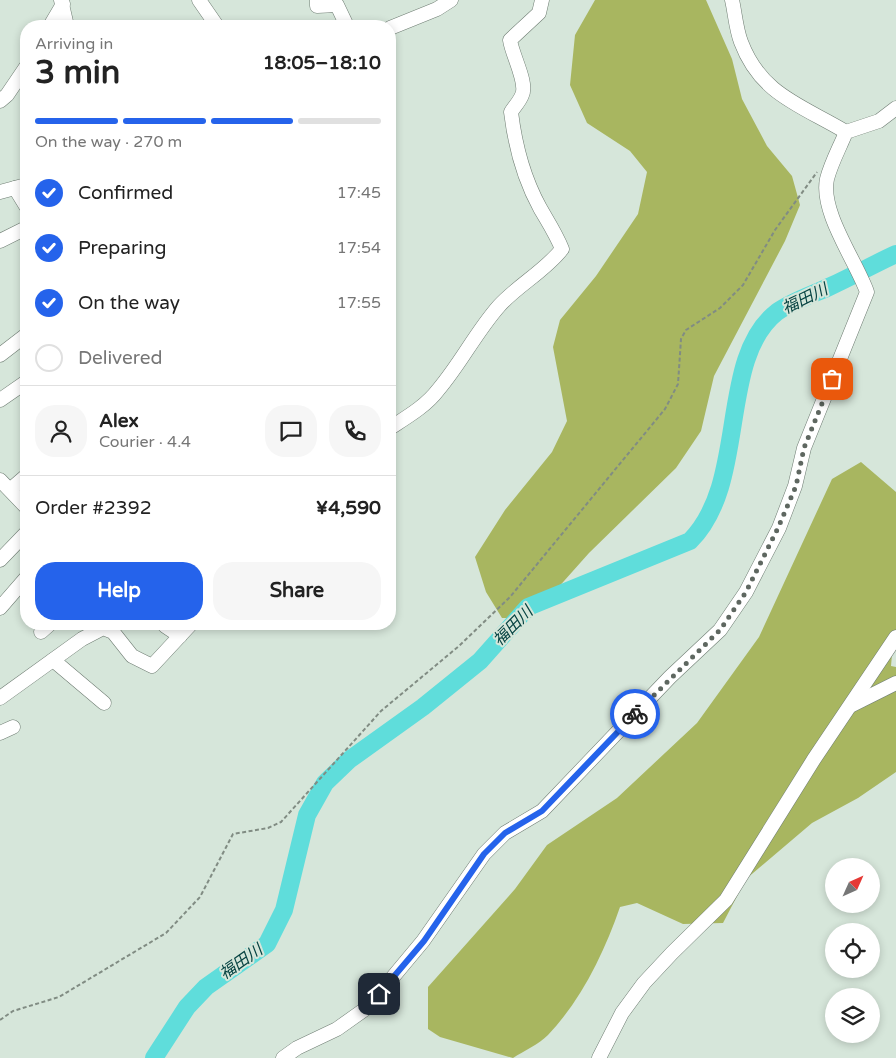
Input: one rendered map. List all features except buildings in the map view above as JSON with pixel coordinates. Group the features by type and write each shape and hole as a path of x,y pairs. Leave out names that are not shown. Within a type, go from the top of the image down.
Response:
{"street":[{"path":"317,0 317,6 337,4 345,20"},
{"path":"396,26 438,9 451,0"},
{"path":"396,424 420,408 438,391 471,345 482,325 502,303 562,249 552,225 540,208 524,171 513,134 510,112 523,94 523,81 512,53 510,40 539,13 542,0"},
{"path":"732,0 740,41 757,75 772,90 846,132 879,121 896,108"},
{"path":"53,20 62,2"},
{"path":"62,2 66,20"},
{"path":"205,4 214,20"},
{"path":"0,101 7,95 20,76"},
{"path":"282,1058 297,1048 337,1028 368,1007 424,941 484,854 505,833 542,811 670,677 720,630 746,592 778,528 796,486 804,448 867,292 837,230 828,199 827,180 846,132"},
{"path":"0,192 20,186"},
{"path":"2,235 20,230"},
{"path":"0,354 20,340"},
{"path":"0,400 20,386"},
{"path":"0,480 20,500"},
{"path":"11,489 20,481"},
{"path":"2,555 20,538"},
{"path":"0,608 20,585"},
{"path":"0,698 98,630"},
{"path":"110,630 132,656 152,666 186,630"},
{"path":"171,630 180,636"},
{"path":"599,1058 622,1013 644,983 726,900 788,798 896,637"},
{"path":"53,660 104,703"},
{"path":"851,705 896,683"}],"path":[{"path":"0,1020 13,1011 59,997 166,932 200,897 233,834 268,828 282,822 381,711 459,646 510,597 665,408 678,384 681,339 686,330 720,308 744,285 775,230 819,169"}],"green space":[{"path":"595,0 706,0 732,59 742,99 767,146 792,176 800,205 785,241 714,376 701,431 676,468 589,553 531,618 502,618 486,592 475,557 505,510 552,452 567,421 553,347 560,320 596,276 638,214 647,172 630,151 587,123 570,85 575,35"},
{"path":"861,462 896,492 896,638 893,643 891,666 896,667 896,772 858,798 812,823 746,879 723,923 683,924 637,903 620,907 607,941 582,991 548,1035 513,1058 440,1037 428,1029 428,987 515,889 547,845 617,798 697,723 759,637 832,479"}],"waterway":[{"name":"福田川","path":"154,1058 187,1007 206,987 267,944 284,910 307,815 325,783 349,760 423,707 480,661 528,607 690,541 708,516 720,487 746,359 758,333 783,308 896,254"}],"way so far":[{"path":"635,714 670,677 720,630 746,592 778,528 796,486 804,448 832,379"}],"route":[{"path":"379,994 424,941 484,854 505,833 542,811 635,714"}]}
